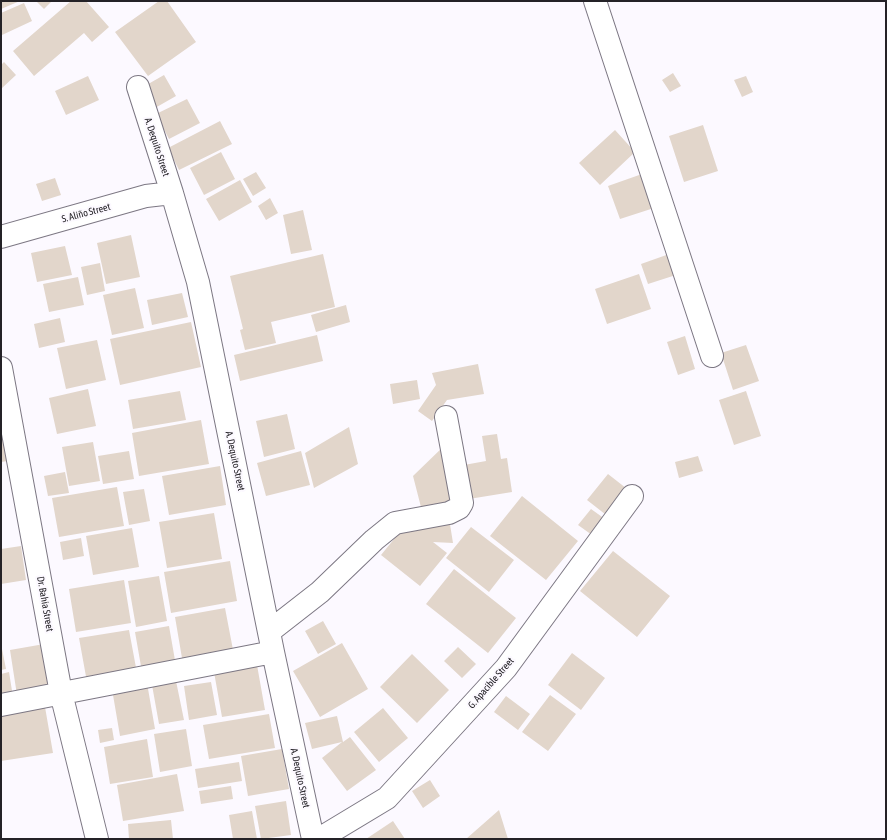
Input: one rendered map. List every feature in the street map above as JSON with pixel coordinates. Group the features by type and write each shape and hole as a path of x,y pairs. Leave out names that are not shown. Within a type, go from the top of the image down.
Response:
{"street":[{"path":"596,1 712,356"},
{"name":"A. Dequito Street","path":"138,87 172,193 198,282 313,839"},
{"name":"S. Aliño Street","path":"1,236 146,196 172,193"},
{"name":"Dr. Bahia Street","path":"1,368 61,693 97,839"},
{"path":"1,705 61,693 271,641 374,540 395,523 450,512 459,508 462,502 446,417"},
{"name":"G. Apacible Street","path":"319,839 387,798 491,685 506,668 632,496"}],"building":[{"path":"1,1 20,1 1,9"},
{"path":"36,1 52,1 44,9"},
{"path":"71,1 86,1 109,27 92,42 84,33 34,76 13,51"},
{"path":"159,1 167,1 196,42 148,76 115,32"},
{"path":"24,3 32,21 2,35 1,13"},
{"path":"4,62 16,75 1,89 1,65"},
{"path":"673,73 681,86 670,92 662,80"},
{"path":"164,75 176,96 155,108 143,87"},
{"path":"88,76 99,100 66,115 55,91"},
{"path":"746,76 753,92 742,97 734,80"},
{"path":"187,99 200,123 169,139 156,114"},
{"path":"220,121 232,144 179,170 168,148"},
{"path":"703,125 718,171 684,182 669,136"},
{"path":"615,130 635,152 600,185 579,163"},
{"path":"221,152 235,179 204,195 190,168"},
{"path":"256,172 266,188 253,196 243,179"},
{"path":"642,174 654,208 620,219 608,186"},
{"path":"55,178 61,195 42,201 36,184"},
{"path":"240,180 252,202 219,221 206,199"},
{"path":"270,198 278,213 266,220 258,206"},
{"path":"303,210 312,250 291,254 283,215"},
{"path":"131,235 140,277 106,284 97,243"},
{"path":"65,246 72,275 37,282 31,253"},
{"path":"672,253 679,274 648,284 641,264"},
{"path":"323,254 335,307 271,322 276,343 245,350 240,330 243,329 230,276"},
{"path":"100,263 105,291 87,295 81,267"},
{"path":"639,274 651,309 607,324 595,289"},
{"path":"78,277 84,305 49,312 43,284"},
{"path":"135,288 144,328 112,335 103,295"},
{"path":"182,293 188,317 152,325 147,300"},
{"path":"346,305 350,322 316,332 311,315"},
{"path":"60,318 65,342 39,348 34,324"},
{"path":"191,322 201,367 120,385 110,339"},
{"path":"317,335 323,361 240,381 234,355"},
{"path":"685,336 695,369 678,375 667,342"},
{"path":"97,340 106,380 66,389 57,348"},
{"path":"746,345 759,381 733,390 721,353"},
{"path":"478,364 484,394 447,400 432,421 418,411 436,385 432,373"},
{"path":"417,380 420,399 393,404 390,384"},
{"path":"88,389 96,426 57,434 49,398"},
{"path":"180,391 186,420 133,429 128,400"},
{"path":"746,391 761,436 734,445 719,400"},
{"path":"287,414 295,449 264,457 256,421"},
{"path":"201,420 209,464 139,476 132,433"},
{"path":"1,421 8,461 1,462"},
{"path":"349,427 358,464 314,488 305,453"},
{"path":"497,434 501,459 507,458 512,492 469,499 464,465 486,461 482,436"},
{"path":"93,442 100,481 69,486 62,447"},
{"path":"446,444 457,503 422,511 413,476"},
{"path":"129,451 134,479 103,484 98,456"},
{"path":"301,451 310,485 266,496 257,463"},
{"path":"698,456 703,471 679,478 675,462"},
{"path":"220,466 226,505 169,515 162,476"},
{"path":"65,472 69,493 48,496 44,476"},
{"path":"608,474 631,492 610,518 587,500"},
{"path":"117,487 124,526 59,537 52,498"},
{"path":"144,489 150,521 129,525 123,492"},
{"path":"522,496 578,541 546,580 490,536"},
{"path":"591,509 605,519 592,535 578,525"},
{"path":"214,513 222,559 167,568 159,522"},
{"path":"449,518 453,543 433,542 447,553 420,586 381,555 408,522"},
{"path":"471,527 514,560 489,592 446,558"},
{"path":"132,528 139,567 93,575 86,536"},
{"path":"81,538 84,556 63,560 60,542"},
{"path":"21,546 26,580 1,584 1,549"},
{"path":"613,551 670,596 637,637 580,591"},
{"path":"230,561 237,601 171,613 164,572"},
{"path":"454,569 516,618 488,653 426,604"},
{"path":"159,576 167,621 136,627 128,581"},
{"path":"124,580 131,623 76,632 69,589"},
{"path":"225,608 234,655 183,664 175,617"},
{"path":"323,621 336,644 318,654 305,631"},
{"path":"169,626 176,666 142,672 135,632"},
{"path":"129,630 137,673 87,682 79,638"},
{"path":"50,643 58,689 17,695 10,650"},
{"path":"342,643 368,689 320,717 293,671"},
{"path":"458,647 476,664 462,678 444,661"},
{"path":"1,649 6,669 1,670"},
{"path":"572,653 605,678 581,710 548,685"},
{"path":"412,654 449,690 417,723 380,687"},
{"path":"257,665 265,710 222,717 214,672"},
{"path":"9,672 13,697 1,698 1,674"},
{"path":"176,681 184,720 159,724 152,685"},
{"path":"211,682 217,715 189,720 184,686"},
{"path":"147,683 155,729 120,736 112,689"},
{"path":"550,695 576,714 548,751 522,732"},
{"path":"506,696 530,714 518,730 494,712"},
{"path":"45,707 53,753 1,761 1,715"},
{"path":"383,708 408,738 379,762 354,732"},
{"path":"269,714 275,748 209,759 203,725"},
{"path":"337,716 343,742 350,737 376,770 347,791 322,758 342,742 312,749 305,723"},
{"path":"112,728 114,740 100,743 98,730"},
{"path":"186,729 192,766 160,772 154,734"},
{"path":"147,739 153,777 110,784 104,747"},
{"path":"282,749 289,789 248,796 241,756"},
{"path":"239,762 242,781 198,788 195,769"},
{"path":"177,774 184,811 123,821 117,785"},
{"path":"430,780 440,796 423,808 412,791"},
{"path":"231,786 233,799 201,804 199,791"},
{"path":"286,801 291,835 261,839 255,806"},
{"path":"499,810 508,839 466,839"},
{"path":"252,811 257,839 233,839 229,815"},
{"path":"171,820 173,839 129,839 128,824"},
{"path":"393,821 405,839 366,839"}]}
